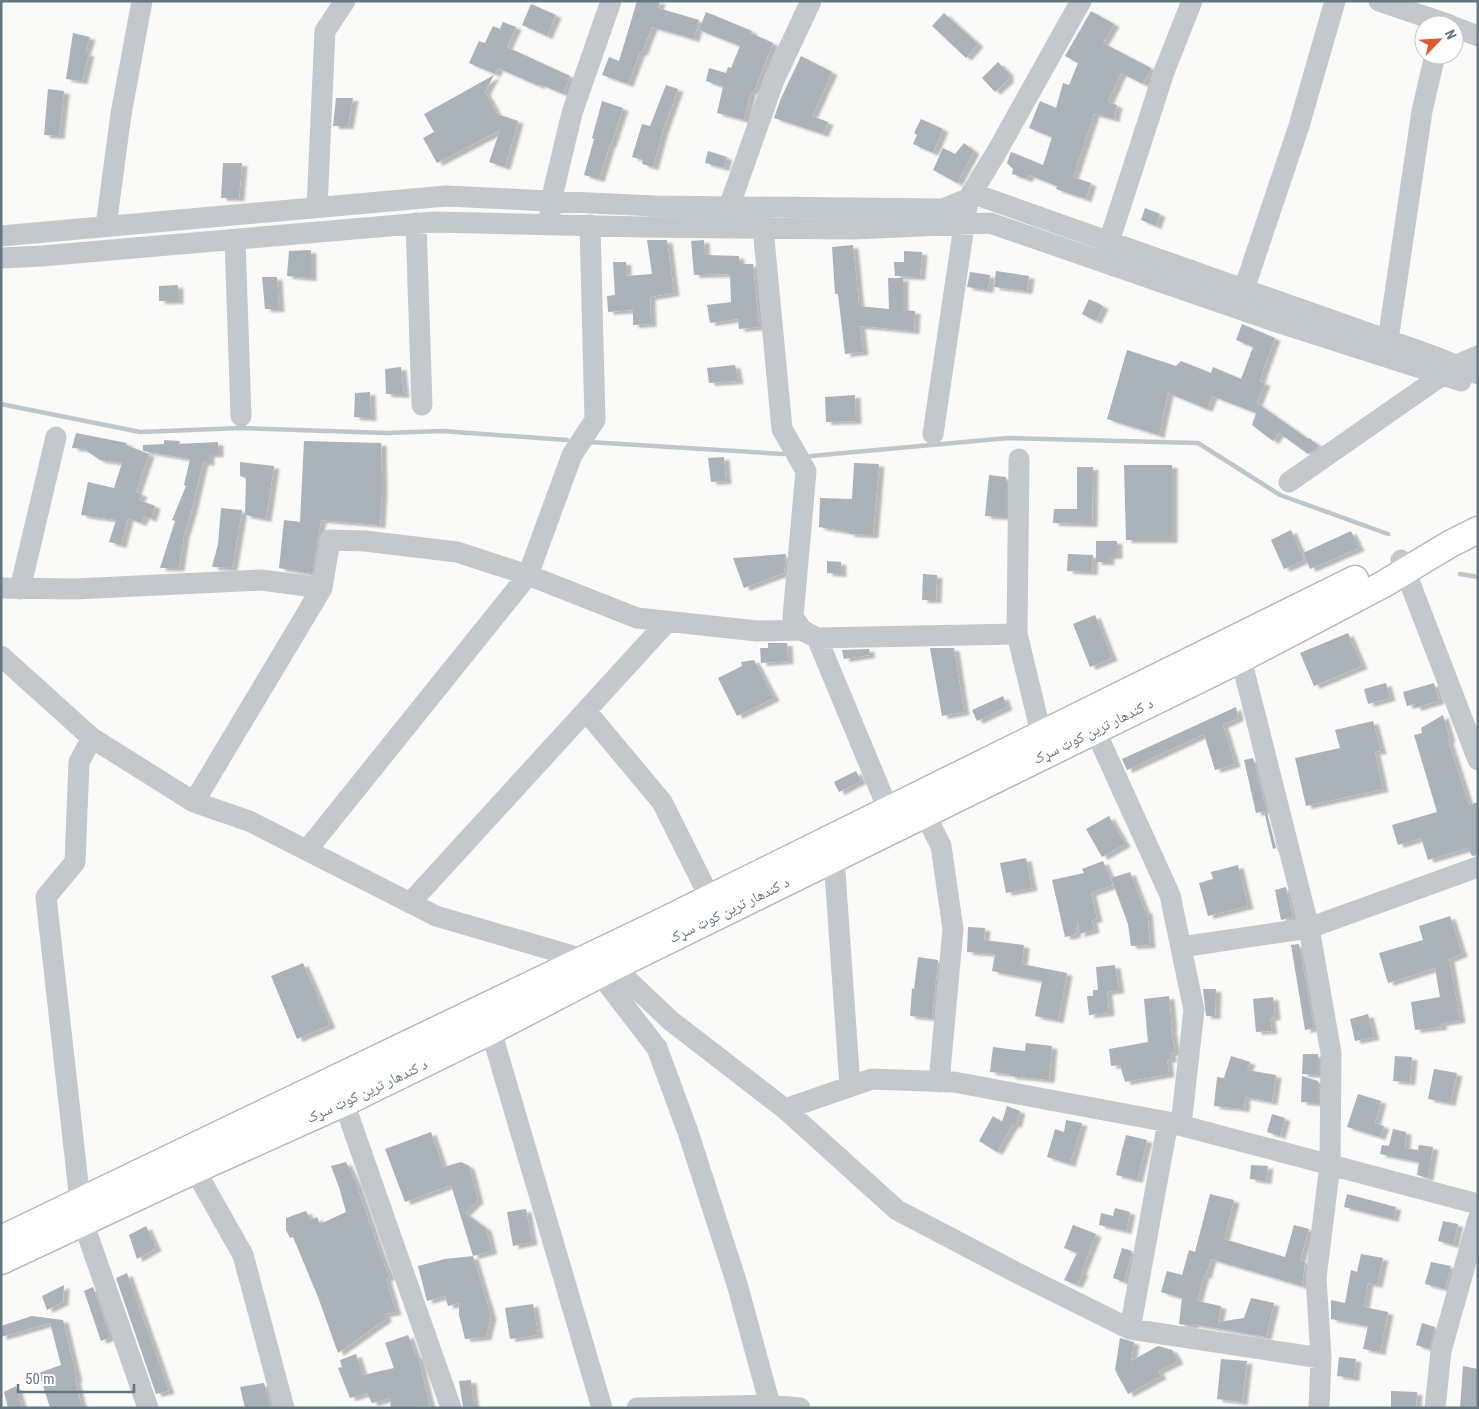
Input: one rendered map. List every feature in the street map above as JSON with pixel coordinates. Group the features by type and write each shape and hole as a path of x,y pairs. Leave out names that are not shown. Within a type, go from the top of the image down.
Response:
{"main road":[{"name":"د کندهار ترين کوټ سړک","path":"1,1239 195,1170 344,1104 491,1032 710,898 1376,569 1404,565 1478,530"},
{"name":"د کندهار ترين کوټ سړک","path":"1,1261 82,1211 452,1022 599,967 834,858 1241,659 1382,585 1404,565"}],"street":[{"path":"106,226 121,114 142,1"},
{"path":"317,207 325,31 345,1"},
{"path":"549,224 551,201 572,113 611,1"},
{"path":"729,207 774,80 811,1"},
{"path":"933,434 968,199 996,153 1081,1"},
{"path":"1106,252 1164,72 1192,1"},
{"path":"1241,299 1299,126 1335,1"},
{"path":"1379,1 1419,15"},
{"path":"1464,31 1478,36"},
{"path":"1388,340 1422,111 1433,65"},
{"path":"1,236 446,196 654,206 943,209 978,195 1106,252 1450,370 1478,374"},
{"path":"754,207 763,228 782,429 806,471 793,617 809,634 888,810"},
{"path":"1,258 434,222 853,229 990,223 1106,252"},
{"path":"416,224 422,405"},
{"path":"306,850 528,575 572,455 595,420 590,226"},
{"path":"235,240 241,416"},
{"path":"1241,299 1388,340 1450,370 1478,386"},
{"path":"1289,482 1450,370 1478,356"},
{"path":"56,437 10,588 75,590 261,580 322,588"},
{"path":"1019,459 1017,634 1041,733"},
{"path":"194,802 322,588 330,540 365,541 457,552 528,575 637,618 757,631 809,634 1017,634"},
{"path":"1404,565 1478,760"},
{"path":"410,903 668,621"},
{"path":"1,656 92,738 194,802 249,820 436,916 599,967 785,1109 897,1210 1019,1274 1130,1329 1321,1358"},
{"path":"1241,659 1309,928 1330,1053 1330,1165 1316,1278 1321,1358 1319,1408"},
{"path":"586,711 662,802 710,898"},
{"path":"1094,730 1170,895 1194,1010 1174,1124 1130,1329"},
{"path":"92,738 79,762 75,862 46,897 82,1211 148,1408"},
{"path":"925,814 941,846 953,929 939,1082"},
{"path":"834,858 850,1086"},
{"path":"1181,947 1309,928 1478,867"},
{"path":"599,967 657,1048 688,1132 731,1265 770,1405"},
{"path":"452,1022 491,1032 602,1408"},
{"path":"785,1109 872,1079 954,1082 1174,1124 1478,1204"},
{"path":"344,1104 451,1408"},
{"path":"195,1170 243,1255 284,1408"},
{"path":"1435,1408 1441,1351 1478,1219"},
{"path":"637,1408 770,1405 800,1408"}],"building":[{"path":"637,1 660,1 658,8 699,20 694,39 652,27 628,84 602,75 609,57 619,61"},
{"path":"531,4 556,15 547,36 522,25"},
{"path":"1091,11 1114,24 1103,43 1151,68 1143,84 1121,73 1108,102 1117,105 1114,119 1094,114 1073,177 1091,183 1086,199 1056,189 1057,186 1029,175 1027,179 1012,174 1013,169 1007,163 1011,152 1043,165 1052,137 1029,128 1040,101 1056,108 1063,83 1069,85 1078,63 1065,56"},
{"path":"706,12 752,31 751,33 773,43 754,91 751,91 744,120 717,113 723,87 706,81 709,68 726,73 728,67 731,68 740,46 699,30"},
{"path":"944,13 978,44 966,58 932,26"},
{"path":"503,22 516,27 507,47 570,76 563,94 498,68 495,74 469,63 479,41 485,43 493,26 500,29"},
{"path":"73,33 90,37 85,53 89,53 82,81 66,79"},
{"path":"801,56 832,72 812,116 828,122 823,134 774,118 781,98"},
{"path":"998,62 1008,73 1008,80 995,92 982,78"},
{"path":"494,75 485,92 497,114 518,121 505,167 489,162 500,130 437,163 423,138 434,132 424,114"},
{"path":"666,85 678,89 663,130 653,167 642,164 643,160 632,157 642,124 650,126"},
{"path":"48,89 64,91 59,136 44,135"},
{"path":"336,98 353,98 348,126 333,126"},
{"path":"602,101 623,108 599,179 584,175"},
{"path":"921,119 943,129 933,153 913,144 917,135 914,133"},
{"path":"964,143 974,151 957,183 933,170 943,148 955,154"},
{"path":"708,151 727,157 724,168 705,163"},
{"path":"223,163 242,163 239,198 221,198"},
{"path":"1145,208 1160,214 1156,226 1141,220"},
{"path":"647,240 667,240 674,293 650,297 651,324 633,325 633,310 608,312 607,296 615,295 613,262 626,262 626,276 652,274"},
{"path":"704,240 705,255 739,256 739,264 753,264 759,327 739,329 738,319 710,323 707,305 731,302 730,274 694,275 691,241"},
{"path":"853,245 859,306 889,309 888,278 903,278 903,310 915,311 914,331 860,326 863,352 845,354 838,294 835,294 832,247"},
{"path":"311,250 311,278 287,276 289,251"},
{"path":"904,251 922,252 920,277 895,276 894,262 904,262"},
{"path":"996,271 1029,276 1027,291 994,287"},
{"path":"970,272 990,275 988,290 967,287"},
{"path":"262,277 277,277 279,309 265,309"},
{"path":"178,285 178,301 159,301 159,286"},
{"path":"1089,299 1103,306 1096,321 1082,314"},
{"path":"1242,324 1275,338 1262,373 1260,381 1265,383 1257,403 1319,446 1308,454 1279,433 1273,441 1252,425 1256,413 1212,396 1207,409 1168,393 1159,435 1107,419 1127,350 1176,366 1181,361 1211,373 1213,367 1241,379 1253,347 1236,340"},
{"path":"735,365 738,381 709,383 707,368"},
{"path":"401,367 404,395 386,394 385,369"},
{"path":"370,392 371,418 354,417 355,393"},
{"path":"855,395 856,421 826,422 825,397"},
{"path":"76,433 127,443 126,445 149,454 136,492 142,494 139,500 155,506 151,519 144,516 141,523 128,518 121,545 109,542 116,520 81,515 88,482 114,488 122,463 100,460 84,449 72,448"},
{"path":"164,440 180,441 179,444 218,442 218,454 209,454 209,463 203,462 184,535 179,568 160,568 175,521 172,520 186,486 184,485 190,459 143,451 143,445 164,444"},
{"path":"304,441 381,443 382,489 380,525 321,520 312,574 279,568 284,520 300,522"},
{"path":"724,457 726,481 711,482 708,458"},
{"path":"240,462 274,466 266,519 245,515 246,478 240,476"},
{"path":"854,463 879,464 873,535 849,534 849,532 819,527 820,498 852,499"},
{"path":"1124,465 1172,465 1172,540 1126,540"},
{"path":"1077,467 1093,467 1092,524 1053,523 1054,509 1077,509"},
{"path":"989,475 1006,477 1006,517 985,516"},
{"path":"221,508 242,510 232,568 212,567 218,544"},
{"path":"1291,530 1304,560 1284,569 1271,540"},
{"path":"1351,531 1359,548 1310,569 1303,553"},
{"path":"1096,541 1117,541 1117,556 1109,556 1109,562 1096,562"},
{"path":"786,554 784,573 744,588 733,558"},
{"path":"1068,554 1093,555 1092,572 1067,571"},
{"path":"827,561 841,562 841,574 827,573"},
{"path":"923,574 937,575 936,600 922,600"},
{"path":"1095,615 1112,658 1090,667 1073,624"},
{"path":"1348,633 1362,666 1314,686 1300,653"},
{"path":"768,643 787,643 788,661 761,663 760,648 768,648"},
{"path":"930,648 954,648 964,712 942,716"},
{"path":"869,649 870,655 844,659 842,650"},
{"path":"754,660 774,698 737,716 718,678 742,666 741,662"},
{"path":"1386,683 1390,698 1368,704 1364,689"},
{"path":"1434,683 1439,701 1415,708 1415,704 1407,706 1403,692"},
{"path":"1003,696 1007,707 977,721 972,710"},
{"path":"1236,707 1238,718 1223,725 1235,764 1215,770 1204,734 1127,770 1122,759"},
{"path":"1443,715 1450,739 1448,740 1469,805 1478,802 1478,855 1472,856 1468,848 1428,860 1421,838 1398,845 1392,825 1437,812 1414,735 1422,733 1421,728"},
{"path":"1373,721 1381,751 1375,752 1383,789 1306,806 1295,758 1340,748 1335,730"},
{"path":"1253,758 1276,848 1273,849 1264,811 1256,813 1244,760"},
{"path":"856,771 861,781 839,792 834,782"},
{"path":"1109,816 1125,844 1102,857 1086,829"},
{"path":"1026,858 1032,888 1006,893 1000,863"},
{"path":"1103,861 1113,885 1091,893 1097,919 1092,920 1094,930 1079,934 1078,920 1075,935 1065,937 1052,880 1084,873 1082,869"},
{"path":"1238,865 1248,906 1208,916 1199,883 1213,879 1211,872"},
{"path":"1130,872 1145,911 1147,910 1150,945 1131,946 1128,924 1111,878"},
{"path":"1286,887 1293,917 1281,920 1275,890"},
{"path":"1450,916 1462,954 1449,959 1460,1020 1441,1023 1442,1027 1415,1030 1411,1002 1440,997 1435,968 1388,983 1379,953 1423,940 1419,926"},
{"path":"968,927 985,928 984,940 1024,945 1022,964 1067,973 1058,1020 1035,1016 1042,981 992,971 995,954 967,952"},
{"path":"1299,944 1314,1028 1305,1030 1291,945"},
{"path":"918,957 938,960 932,1018 910,1016 912,988 914,989"},
{"path":"303,963 330,1025 297,1039 271,976"},
{"path":"1115,965 1119,990 1107,992 1109,1013 1089,1015 1087,996 1093,996 1093,990 1098,990 1096,967"},
{"path":"1203,989 1216,989 1215,1016 1206,1016"},
{"path":"1169,996 1175,1052 1170,1053 1172,1059 1167,1060 1169,1074 1125,1082 1120,1065 1111,1066 1109,1049 1148,1042 1144,999"},
{"path":"1273,997 1275,1017 1270,1018 1272,1031 1256,1032 1253,999"},
{"path":"1368,1014 1374,1037 1355,1041 1350,1019"},
{"path":"1026,1043 1052,1046 1049,1080 990,1072 993,1047 1025,1051"},
{"path":"1303,1054 1318,1054 1318,1075 1302,1074"},
{"path":"1231,1056 1250,1062 1247,1070 1276,1075 1272,1102 1245,1097 1244,1109 1214,1106 1217,1077 1224,1078"},
{"path":"1395,1056 1412,1057 1410,1082 1393,1081"},
{"path":"1434,1069 1457,1073 1450,1103 1428,1099"},
{"path":"1302,1076 1318,1081 1318,1103 1301,1102"},
{"path":"1358,1094 1381,1101 1375,1123 1384,1126 1380,1137 1347,1127"},
{"path":"1007,1106 1020,1111 1016,1125 1013,1124 997,1152 979,1141 993,1116 1002,1122"},
{"path":"1272,1114 1285,1118 1280,1136 1267,1132"},
{"path":"1066,1120 1082,1123 1070,1164 1047,1157 1055,1129 1064,1132"},
{"path":"1393,1129 1406,1132 1405,1148 1418,1150 1419,1145 1433,1147 1428,1178 1417,1175 1419,1162 1380,1154 1382,1145 1389,1146"},
{"path":"431,1132 443,1167 461,1162 469,1166 478,1200 465,1213 486,1228 492,1251 473,1256 451,1185 405,1202 385,1149"},
{"path":"1126,1135 1147,1140 1137,1180 1116,1175"},
{"path":"346,1162 356,1183 390,1277 386,1278 396,1312 385,1314 386,1319 338,1353 318,1297 293,1237 290,1238 286,1230 286,1218 306,1211 311,1220 317,1217 320,1224 346,1212 331,1166"},
{"path":"1251,1165 1268,1166 1266,1181 1250,1179"},
{"path":"1210,1194 1234,1200 1224,1239 1285,1257 1294,1225 1309,1229 1300,1260 1305,1262 1302,1286 1211,1259 1206,1276 1204,1275 1197,1301 1221,1306 1218,1322 1244,1318 1251,1298 1274,1303 1266,1337 1193,1324 1192,1326 1179,1324 1182,1298 1161,1292 1167,1271 1182,1275 1189,1250 1195,1252"},
{"path":"1347,1194 1396,1207 1393,1219 1344,1207"},
{"path":"1115,1208 1130,1212 1126,1231 1099,1225 1101,1213 1113,1216"},
{"path":"526,1209 532,1242 513,1246 507,1212"},
{"path":"1443,1221 1458,1224 1453,1245 1438,1241"},
{"path":"1073,1225 1096,1234 1077,1285 1064,1280 1077,1253 1064,1248"},
{"path":"146,1226 156,1248 137,1259 129,1235"},
{"path":"1122,1248 1132,1251 1124,1282 1113,1278"},
{"path":"1361,1254 1383,1258 1377,1285 1368,1283 1364,1307 1388,1312 1380,1352 1363,1349 1368,1326 1331,1319 1331,1300 1345,1303 1351,1270 1357,1272"},
{"path":"473,1256 491,1316 486,1337 465,1339 459,1315 459,1303 448,1306 445,1296 427,1301 418,1266 445,1259"},
{"path":"1431,1262 1451,1266 1445,1289 1425,1284"},
{"path":"127,1273 169,1391 156,1394 116,1278"},
{"path":"64,1285 63,1302 47,1310 42,1296"},
{"path":"93,1287 110,1337 101,1341 84,1291"},
{"path":"533,1304 538,1335 510,1339 505,1308"},
{"path":"32,1316 63,1320 82,1408 50,1408 39,1373 61,1365 50,1323 1,1337 1,1326"},
{"path":"1422,1323 1435,1327 1429,1349 1416,1345"},
{"path":"408,1335 416,1356 418,1356 430,1406 391,1408 390,1398 372,1403 367,1393 350,1398 338,1368 342,1367 340,1360 356,1354 363,1375 394,1368 385,1343"},
{"path":"1120,1338 1134,1342 1131,1361 1158,1346 1172,1350 1178,1361 1158,1371 1161,1376 1128,1394 1115,1370"},
{"path":"1339,1357 1356,1359 1354,1378 1337,1376"},
{"path":"1221,1359 1247,1361 1242,1402 1217,1399"},
{"path":"1463,1366 1478,1369 1478,1408 1460,1408"},
{"path":"471,1380 474,1406 463,1407 459,1381"},
{"path":"264,1383 271,1408 245,1408 240,1387"},
{"path":"16,1386 22,1408 8,1408 4,1392"},
{"path":"1391,1391 1417,1392 1416,1408 1391,1408"}],"waterway":[{"path":"1,404 140,432 241,428 386,433 442,431 567,440"},
{"path":"811,456 1008,438 1198,443 1280,495 1388,534"},
{"path":"589,442 783,454"},
{"path":"1460,574 1478,577"}]}
